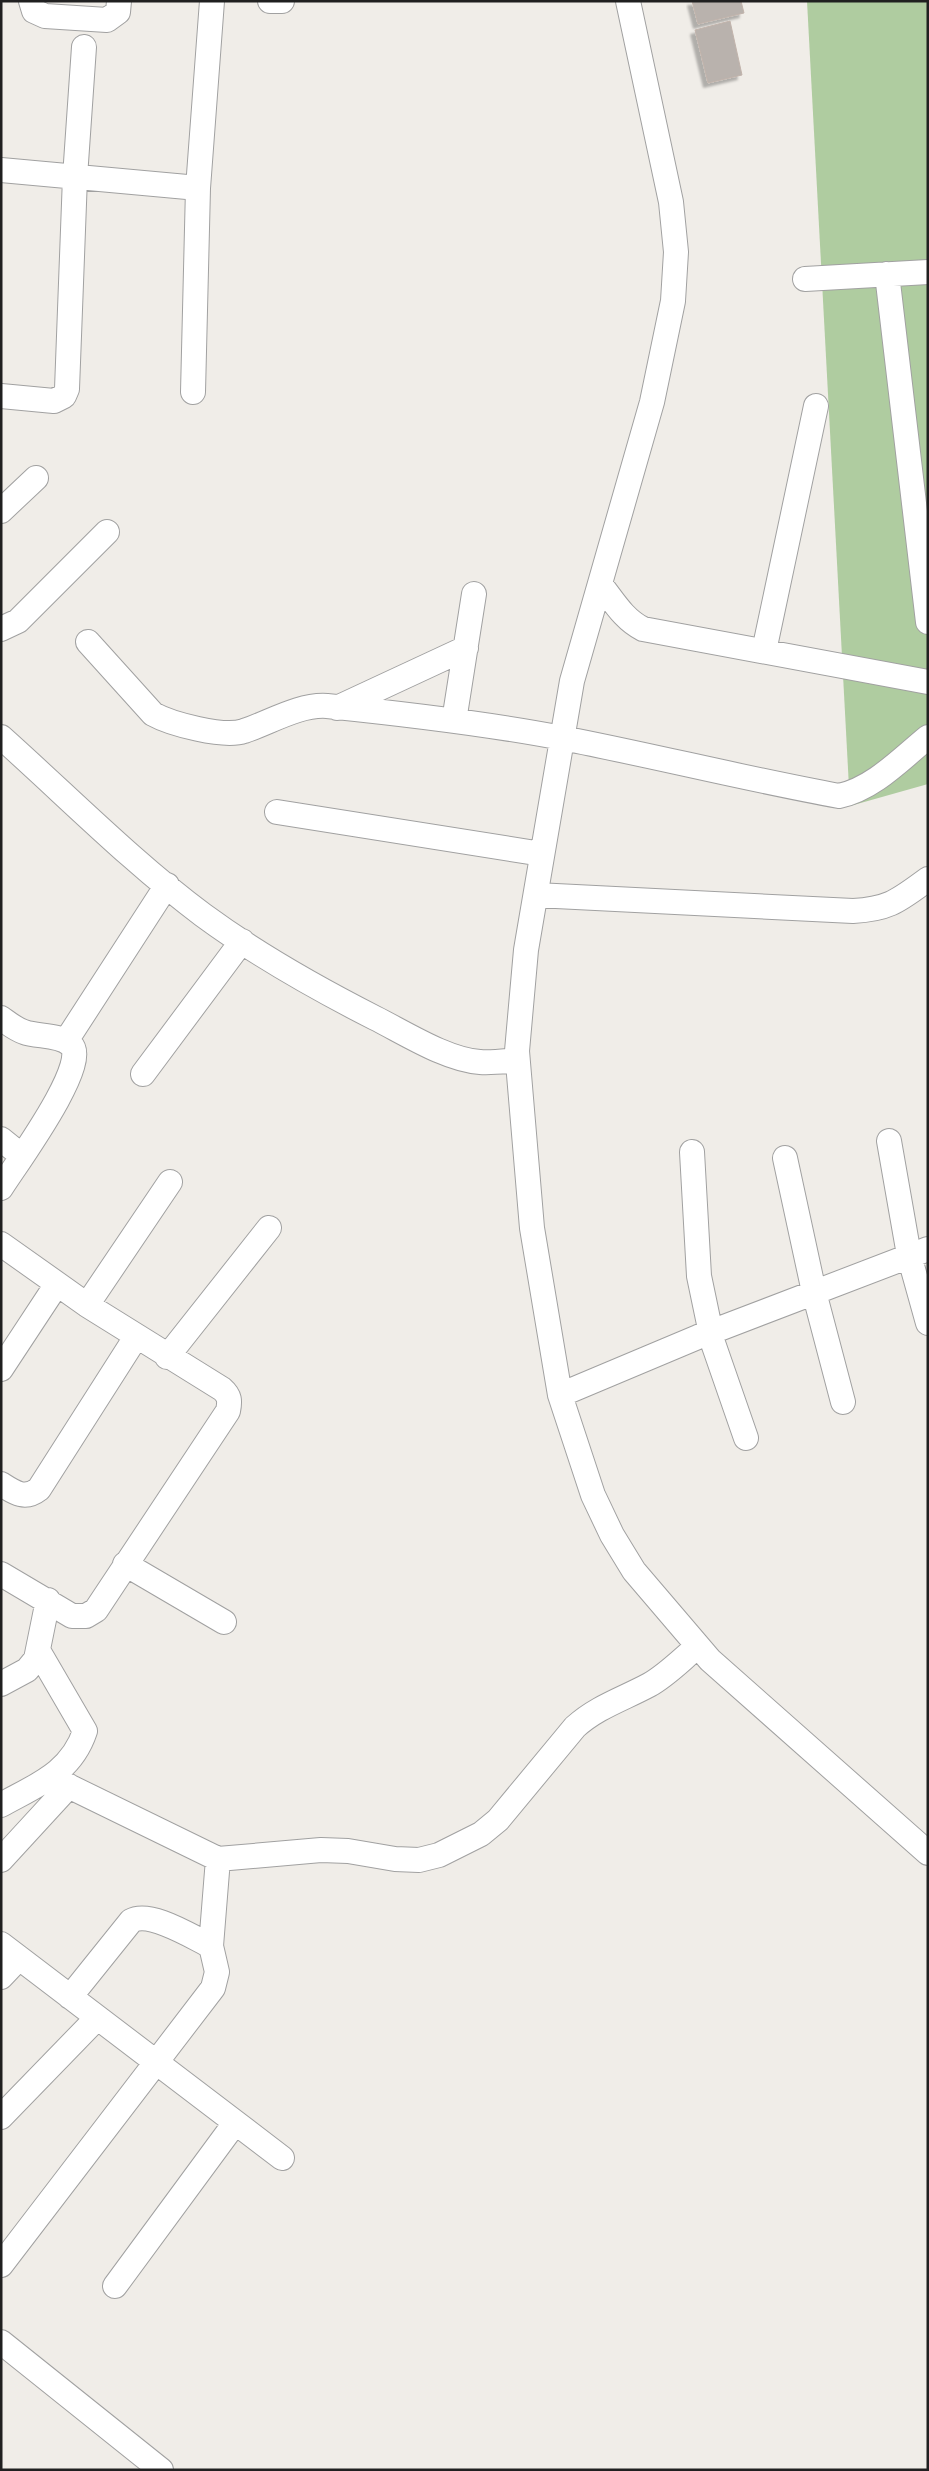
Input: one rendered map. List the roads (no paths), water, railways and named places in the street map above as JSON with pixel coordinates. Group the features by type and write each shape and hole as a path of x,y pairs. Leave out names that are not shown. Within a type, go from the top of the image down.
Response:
{"street":[{"path":"30,1 34,11 45,16 107,20 118,12 119,1"},
{"path":"193,392 198,188 212,1"},
{"path":"270,1 282,1"},
{"path":"628,1 671,202 676,252 674,301 665,348 572,681 526,950 517,1060 532,1228 560,1395 593,1495 612,1535 634,1571 710,1660 928,1853"},
{"path":"1,396 54,401 64,396 67,390 75,177 84,48"},
{"path":"1,170 198,188"},
{"path":"805,279 928,272"},
{"path":"887,274 928,622"},
{"path":"764,651 816,406"},
{"path":"1,511 36,478"},
{"path":"1,629 18,621 107,532"},
{"path":"600,584 622,613 633,624 642,629 928,682"},
{"path":"454,720 474,594"},
{"path":"88,642 145,708 163,720 233,734 300,710 323,706 454,720 562,738 839,796 855,793 928,737"},
{"path":"337,708 466,648"},
{"path":"1,736 167,885 202,914 242,941 345,1003 436,1048 460,1058 479,1062 517,1060"},
{"path":"277,812 542,854"},
{"path":"536,895 853,912 891,906 928,879"},
{"path":"66,1041 167,885"},
{"path":"143,1074 242,941"},
{"path":"1,1018 23,1032 66,1041 74,1049 73,1068 58,1101 1,1188"},
{"path":"1,1139 22,1156"},
{"path":"889,1140 918,1252 928,1322"},
{"path":"692,1152 699,1276 710,1332 746,1438"},
{"path":"785,1158 814,1292 843,1402"},
{"path":"87,1305 170,1182"},
{"path":"167,1357 269,1228"},
{"path":"1,1244 87,1305 167,1357 222,1389 228,1395 230,1402 228,1411 96,1610 86,1616 72,1616 48,1600 3,1576"},
{"path":"560,1395 710,1332 918,1252"},
{"path":"1,1369 57,1284"},
{"path":"1,1484 16,1494 32,1494 39,1489 136,1337"},
{"path":"125,1564 224,1622"},
{"path":"1,1684 27,1670 32,1665 39,1652 48,1600"},
{"path":"1,1805 60,1782 218,1859 321,1850 348,1851 395,1859 419,1860 439,1855 481,1834 498,1820 575,1727 587,1716 665,1674 698,1646"},
{"path":"1,1860 60,1782 68,1762 85,1731 39,1652"},
{"path":"1,2265 213,1988 217,1972 211,1946 218,1859"},
{"path":"70,1997 131,1922 137,1918 154,1920 211,1946"},
{"path":"1,1977 10,1951 282,2158"},
{"path":"1,2117 97,2018"},
{"path":"115,2286 235,2123"},
{"path":"1,2342 161,2470"}]}
